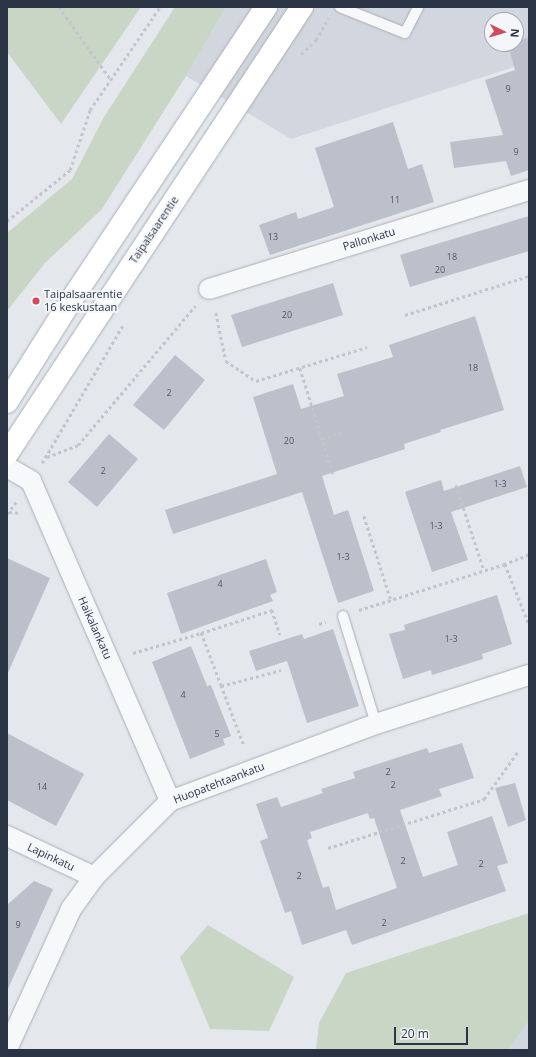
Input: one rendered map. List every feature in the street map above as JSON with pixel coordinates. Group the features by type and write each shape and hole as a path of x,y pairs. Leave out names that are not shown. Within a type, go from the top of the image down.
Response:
{"main road":[{"path":"7,402 68,305 266,7"},
{"name":"Taipalsaarentie","path":"7,454 302,7"}],"street":[{"name":"Pallonkatu","path":"209,288 529,190"},
{"path":"7,467 31,481"},
{"name":"Haikalankatu","path":"31,481 170,801"},
{"name":"Huopatehtaankatu","path":"7,1049 71,909 94,877 170,801 376,724 529,675"},
{"name":"Lapinkatu","path":"7,836 94,877"}],"lane":[{"path":"340,7 405,33 418,7"},
{"path":"343,616 376,724"}],"path":[{"path":"59,7 111,80"},
{"path":"7,221 70,170 90,110 160,7"},
{"path":"300,55 316,40 330,14"},
{"path":"405,315 529,276"},
{"path":"46,457 78,445 209,288"},
{"path":"216,312 226,361 256,380 367,347"},
{"path":"8,513 46,457 124,322"},
{"path":"300,368 334,477"},
{"path":"322,439 341,432"},
{"path":"456,486 484,570"},
{"path":"8,513 27,513"},
{"path":"364,516 391,600"},
{"path":"319,624 529,555"},
{"path":"505,564 529,624"},
{"path":"134,653 272,610 280,635"},
{"path":"201,633 243,744"},
{"path":"221,686 281,670"},
{"path":"328,848 484,799 519,750"}],"shaded area":[{"path":"226,7 529,7 529,62 291,139 186,76"},
{"path":"529,1021 529,1050 508,1050"}],"green space":[{"path":"7,7 141,7 61,124 7,52"},
{"path":"175,7 226,7 186,76 102,209 45,263 7,311 7,233 72,179 104,117"},
{"path":"529,913 529,1021 508,1050 316,1050 319,1023 346,973"},
{"path":"208,925 294,977 269,1031 210,1029 180,957"}],"building":[{"path":"529,37 529,170 511,176 506,161 454,168 450,142 503,135 485,80 515,70 510,52 524,52 524,39"},
{"path":"393,122 408,169 422,164 434,202 270,255 259,225 296,212 298,219 334,207 315,148"},
{"path":"529,216 529,251 410,287 400,255"},
{"path":"333,283 343,315 242,347 231,315"},
{"path":"475,316 504,410 440,430 441,432 404,444 405,449 322,476 334,515 348,510 374,591 338,603 302,492 173,534 165,510 277,474 253,397 293,384 301,409 344,396 337,374 393,357 389,345"},
{"path":"175,355 205,380 164,430 133,405"},
{"path":"109,434 138,459 97,507 68,482"},
{"path":"520,466 527,487 451,512 468,560 432,572 405,492 441,480 444,491"},
{"path":"7,558 50,578 7,675"},
{"path":"266,559 277,592 270,595 273,601 181,634 167,593"},
{"path":"497,595 512,644 482,654 483,659 432,675 431,670 403,679 389,634 405,630 404,625"},
{"path":"333,629 359,706 307,723 287,661 256,671 249,651 302,634 304,639"},
{"path":"191,646 207,686 211,685 231,736 223,739 225,745 190,759 152,662"},
{"path":"7,733 84,774 56,826 7,800"},
{"path":"462,743 474,778 439,789 442,796 400,810 423,877 458,865 447,832 492,816 508,863 497,866 506,891 352,945 346,930 302,945 291,911 285,913 260,841 268,838 256,804 277,797 281,807 323,793 321,789 355,778 353,772 427,748 429,753","holes":["368,813 370,819 374,818 397,888 336,910 329,886 323,888 307,840 312,838 310,832"]},
{"path":"515,783 526,820 508,827 495,788"},
{"path":"34,881 53,889 7,991 7,905"}],"place":[{"name":"Taipalsaarentie 16 keskustaan","path":"36,301"}]}
